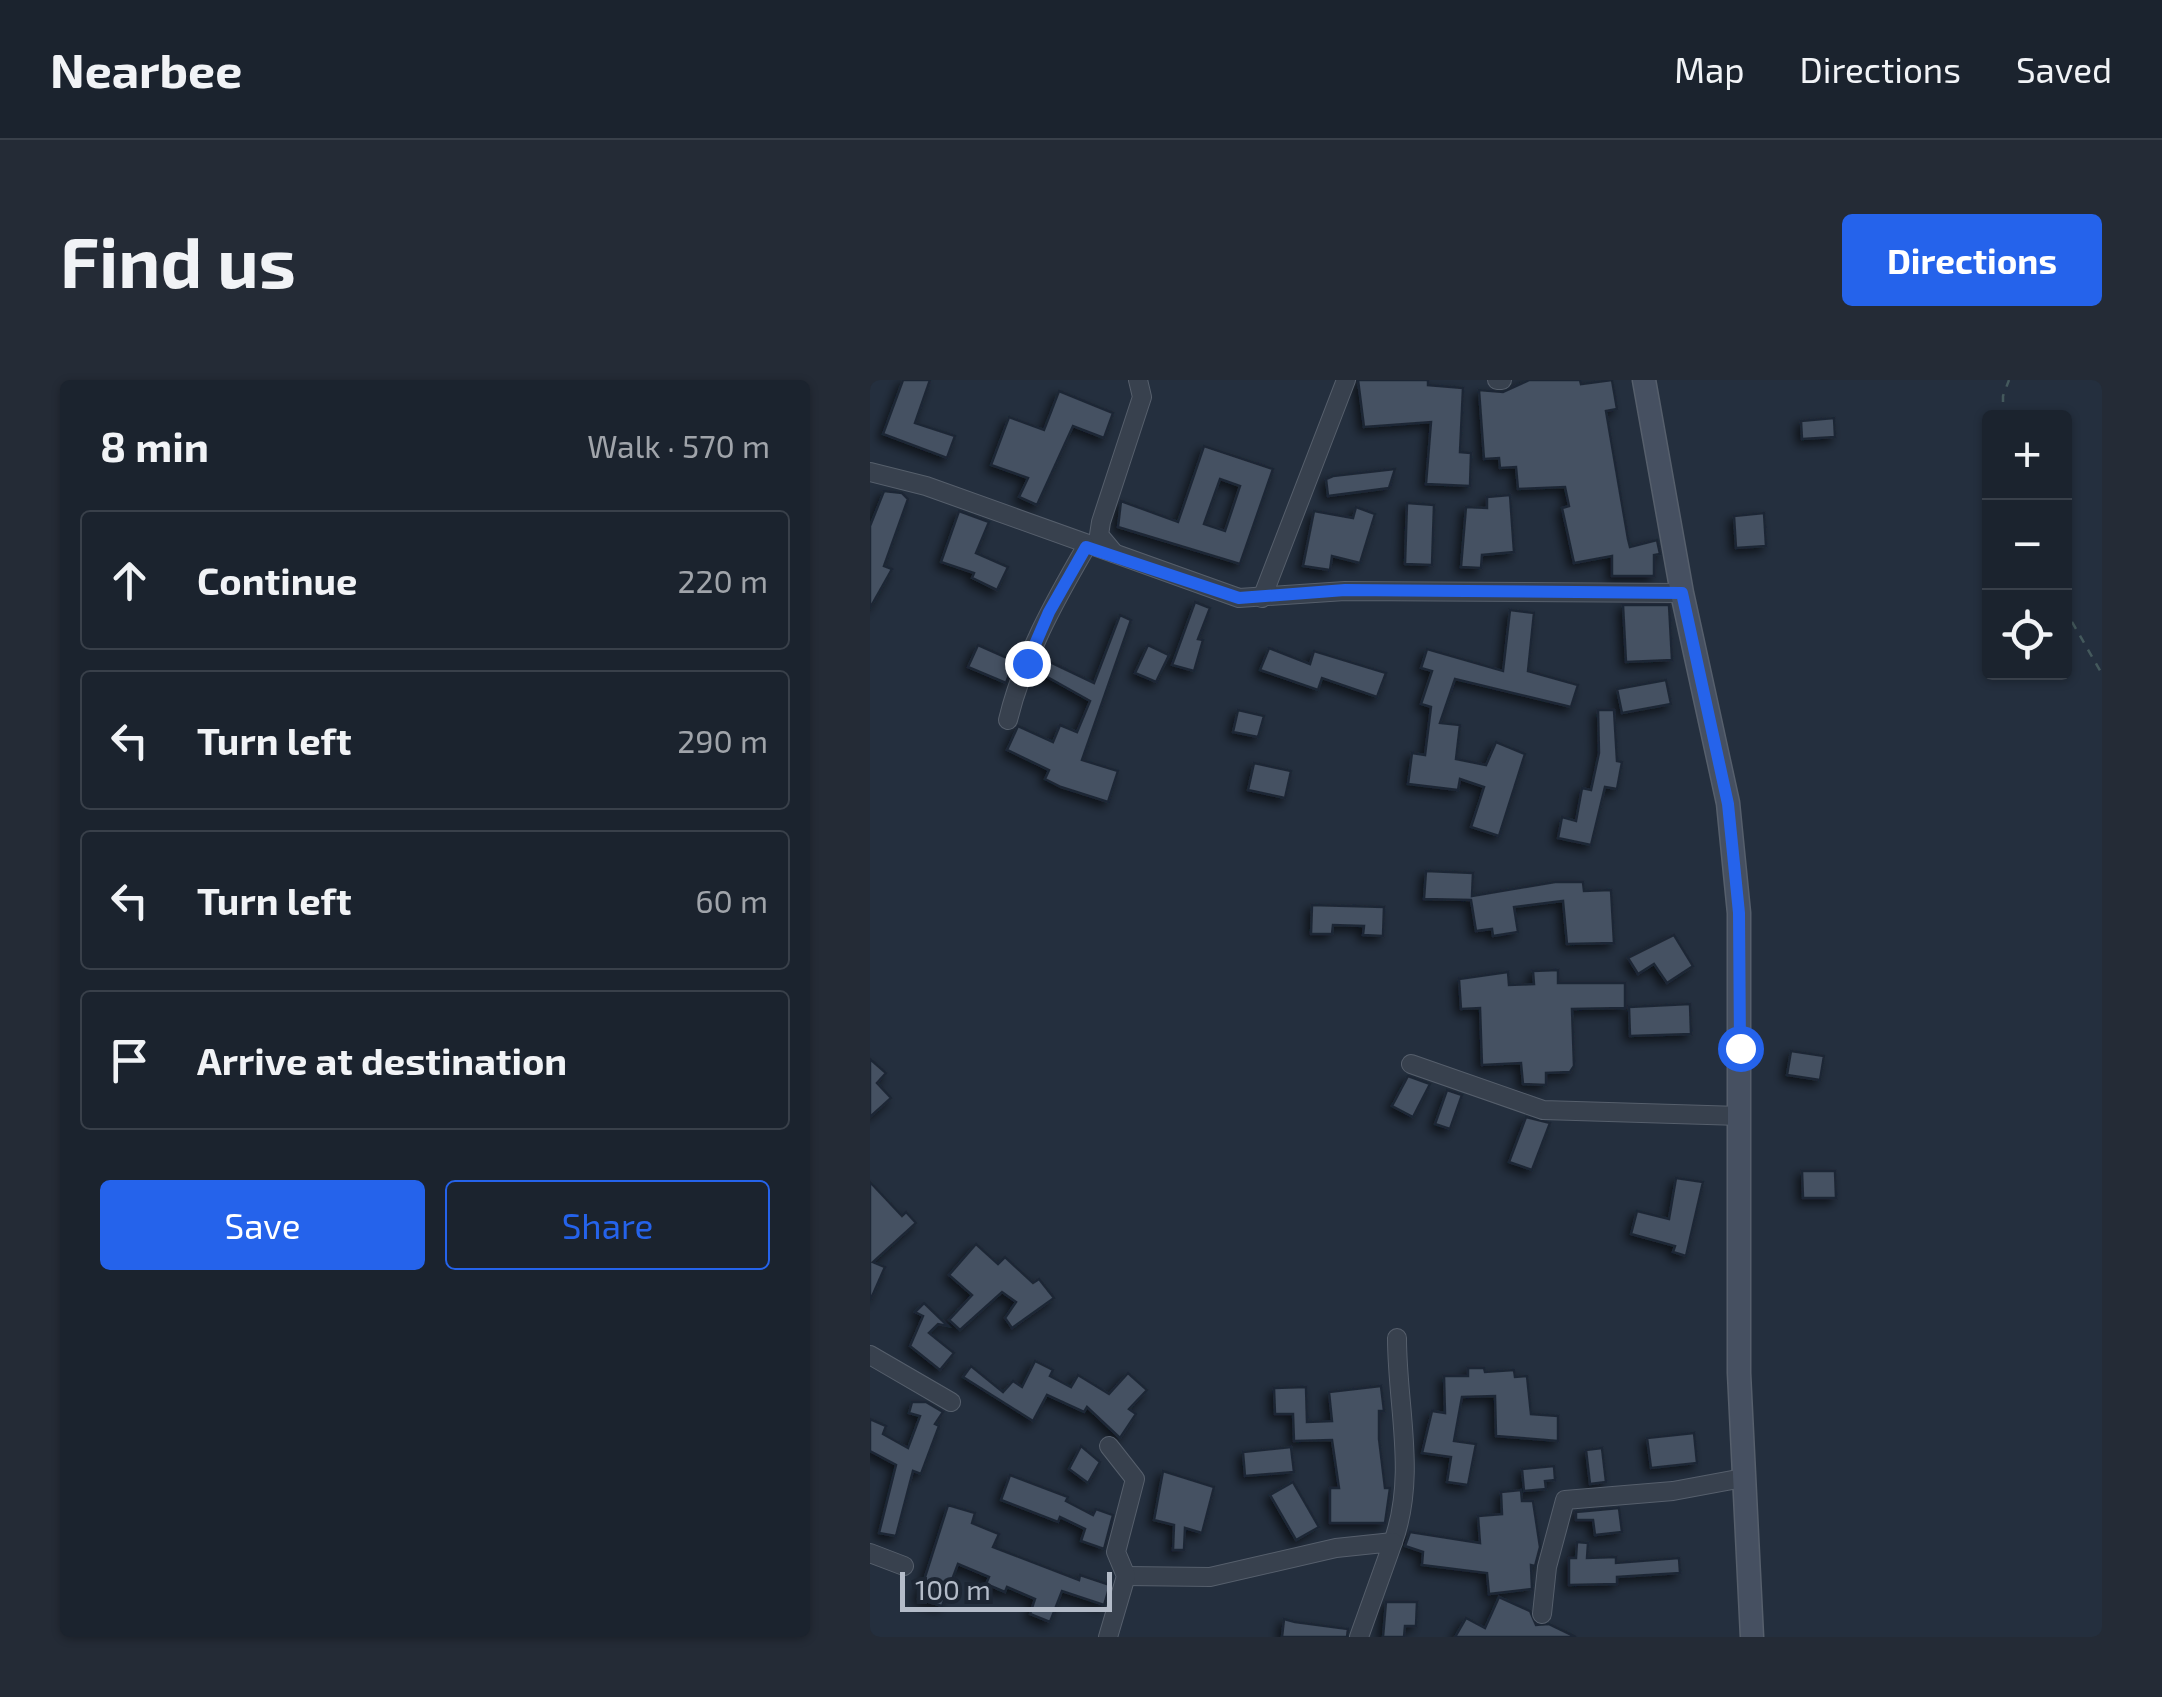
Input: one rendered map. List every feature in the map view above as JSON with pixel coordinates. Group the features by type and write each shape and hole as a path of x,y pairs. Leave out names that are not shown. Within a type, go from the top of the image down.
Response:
{"main road":[{"path":"1644,380 1682,593 1728,804 1739,913 1743,1478 1752,1637"}],"street":[{"path":"1114,553 1103,544 1101,522 1142,397 1138,380"},
{"path":"1262,598 1346,380"},
{"path":"870,472 926,486 1224,595 1262,598 1345,590 1682,593"},
{"path":"1008,720 1016,689 1049,612 1086,547"},
{"path":"1411,1064 1543,1110 1740,1116"},
{"path":"1360,1637 1404,1510 1405,1429 1397,1338"},
{"path":"870,1356 951,1402"},
{"path":"1108,1637 1126,1576 1116,1552 1135,1480 1109,1446"},
{"path":"1542,1614 1559,1510 1566,1500 1674,1491 1743,1478"},
{"path":"1126,1576 1210,1577 1336,1548 1393,1542"},
{"path":"870,1553 904,1566"}],"path":[{"path":"2003,410 2009,380"},
{"path":"2072,622 2102,674"}],"building":[{"path":"903,380 930,380 915,423 955,436 947,458 883,434"},
{"path":"1358,380 1428,380 1428,385 1463,388 1460,452 1471,453 1470,486 1426,484 1431,422 1364,427"},
{"path":"1529,380 1580,380 1581,384 1612,380 1617,409 1606,411 1628,539 1630,547 1657,540 1660,554 1654,555 1654,576 1612,576 1612,556 1574,563 1562,508 1569,506 1565,487 1518,489 1516,467 1500,468 1499,458 1484,459 1479,390 1503,392"},
{"path":"1059,391 1113,413 1104,438 1073,426 1037,505 1019,497 1028,478 991,465 1009,417 1044,430"},
{"path":"1834,418 1835,437 1802,439 1801,421"},
{"path":"1204,446 1273,469 1240,564 1118,527 1121,501 1178,522","holes":["1220,479 1240,486 1225,531 1204,524"]},
{"path":"1395,469 1389,488 1328,496 1326,479 1333,476"},
{"path":"884,491 902,493 908,499 884,566 892,569 870,608 870,526"},
{"path":"1510,495 1514,552 1482,555 1481,568 1461,567 1466,507 1487,508 1487,497"},
{"path":"1407,503 1434,505 1432,565 1405,564"},
{"path":"1356,507 1375,514 1360,563 1332,556 1330,570 1303,566 1314,511 1353,518"},
{"path":"959,511 989,522 976,553 1008,567 997,590 972,578 974,573 941,562"},
{"path":"1764,513 1766,546 1736,548 1734,516"},
{"path":"1195,602 1210,608 1198,639 1203,640 1194,671 1172,665"},
{"path":"1623,605 1669,605 1672,660 1626,662"},
{"path":"1510,610 1534,613 1528,671 1578,685 1571,707 1455,679 1440,723 1460,725 1456,759 1486,765 1496,742 1525,754 1499,836 1471,827 1484,787 1460,779 1458,790 1408,784 1412,753 1425,755 1431,707 1421,704 1432,671 1421,668 1427,649 1503,671"},
{"path":"1120,615 1131,620 1082,760 1118,771 1108,802 1045,779 1049,770 1007,750 1018,726 1053,742 1060,725 1077,732 1090,701 1042,674 1048,661 1094,683"},
{"path":"978,645 1014,661 1006,683 968,667"},
{"path":"1148,645 1169,655 1156,682 1135,673"},
{"path":"1269,648 1310,664 1314,651 1386,673 1377,697 1322,678 1318,690 1260,670"},
{"path":"1666,680 1671,704 1622,713 1617,689"},
{"path":"1238,710 1264,716 1258,737 1233,732"},
{"path":"1598,710 1614,710 1617,761 1622,762 1617,789 1605,787 1591,845 1558,838 1562,817 1576,821 1582,788 1591,790 1599,753"},
{"path":"1254,763 1291,771 1285,798 1248,790"},
{"path":"1426,871 1473,873 1472,896 1555,882 1583,882 1584,891 1611,890 1614,943 1567,944 1563,901 1514,907 1518,932 1493,936 1492,929 1476,931 1471,900 1424,899"},
{"path":"1312,905 1384,907 1383,936 1363,935 1364,926 1333,925 1332,934 1311,934"},
{"path":"1674,935 1693,966 1667,983 1654,964 1638,974 1628,958"},
{"path":"1558,970 1558,983 1625,983 1625,1008 1572,1009 1574,1066 1570,1072 1546,1073 1546,1085 1523,1084 1521,1063 1482,1065 1480,1008 1461,1009 1459,979 1508,972 1509,985 1534,984 1533,971"},
{"path":"1690,1004 1691,1034 1630,1036 1629,1007"},
{"path":"1791,1051 1824,1056 1820,1080 1787,1075"},
{"path":"870,1059 886,1073 877,1083 891,1098 870,1117"},
{"path":"1408,1076 1430,1084 1413,1117 1392,1106"},
{"path":"1447,1090 1462,1095 1450,1129 1435,1124"},
{"path":"1526,1117 1550,1123 1532,1170 1509,1162"},
{"path":"1802,1171 1835,1171 1836,1198 1803,1198"},
{"path":"1676,1178 1703,1182 1686,1256 1673,1252 1675,1246 1631,1234 1637,1211 1669,1219"},
{"path":"870,1182 902,1216 906,1212 916,1223 873,1262 885,1267 870,1301"},
{"path":"976,1244 998,1264 1005,1257 1033,1283 1039,1279 1054,1298 1012,1328 1005,1318 1016,1302 1002,1292 960,1330 949,1320 972,1295 949,1275"},
{"path":"924,1303 948,1326 938,1324 929,1333 954,1353 940,1370 910,1346 923,1316 915,1312"},
{"path":"1035,1361 1053,1370 1050,1376 1071,1387 1078,1375 1109,1394 1128,1373 1147,1390 1129,1409 1136,1414 1120,1438 1087,1407 1084,1412 1047,1395 1033,1421 963,1377 971,1366 1003,1392 1013,1381 1022,1387"},
{"path":"1468,1368 1484,1368 1485,1372 1514,1370 1515,1377 1527,1376 1531,1414 1558,1416 1558,1441 1496,1436 1495,1396 1462,1397 1454,1441 1476,1444 1468,1485 1447,1482 1451,1457 1422,1453 1432,1411 1445,1413 1444,1376 1468,1376"},
{"path":"1381,1386 1384,1411 1379,1411 1379,1439 1385,1488 1390,1488 1385,1523 1330,1523 1330,1488 1339,1488 1332,1440 1294,1441 1293,1414 1275,1414 1274,1388 1306,1387 1307,1422 1332,1421 1329,1392"},
{"path":"912,1402 926,1402 943,1412 935,1424 939,1426 921,1474 913,1471 896,1536 879,1533 896,1465 870,1451 870,1419 886,1426 883,1434 908,1448 920,1416 909,1413"},
{"path":"1694,1433 1697,1463 1651,1468 1647,1438"},
{"path":"1081,1446 1100,1462 1088,1483 1069,1469"},
{"path":"1291,1447 1294,1472 1245,1476 1243,1452"},
{"path":"1602,1448 1606,1482 1590,1484 1586,1450"},
{"path":"1554,1466 1555,1480 1545,1481 1546,1489 1524,1491 1522,1469"},
{"path":"1163,1471 1214,1487 1202,1533 1185,1528 1184,1550 1173,1550 1174,1525 1154,1520"},
{"path":"1010,1475 1068,1497 1066,1501 1093,1515 1096,1509 1113,1515 1104,1549 1081,1541 1085,1529 1060,1517 1058,1522 1001,1500"},
{"path":"1293,1482 1319,1527 1296,1540 1270,1495"},
{"path":"1521,1490 1522,1501 1533,1501 1540,1547 1535,1566 1531,1565 1532,1589 1489,1594 1487,1573 1422,1565 1423,1552 1405,1546 1410,1532 1480,1543 1478,1516 1502,1514 1501,1492"},
{"path":"948,1505 975,1513 972,1523 999,1534 993,1547 1079,1580 1080,1575 1110,1585 1104,1605 1062,1591 1050,1622 1030,1614 1035,1599 1007,1587 1005,1592 986,1584 989,1577 958,1564 942,1606 918,1599"},
{"path":"1619,1508 1622,1532 1595,1535 1593,1520 1576,1520 1576,1512"},
{"path":"1577,1542 1588,1543 1587,1558 1616,1557 1616,1563 1679,1558 1680,1573 1617,1577 1617,1584 1569,1585 1569,1558 1576,1558"},
{"path":"1499,1597 1530,1611 1536,1625 1549,1624 1576,1637 1455,1637 1466,1618 1485,1628"},
{"path":"1386,1602 1417,1602 1416,1626 1405,1626 1404,1637 1383,1637"},
{"path":"1284,1619 1348,1629 1347,1637 1282,1637"}],"route":[{"path":"1027,663 1049,612 1086,547 1114,553 1239,598 1345,590 1682,593 1728,804 1739,913 1740,1048"}]}
